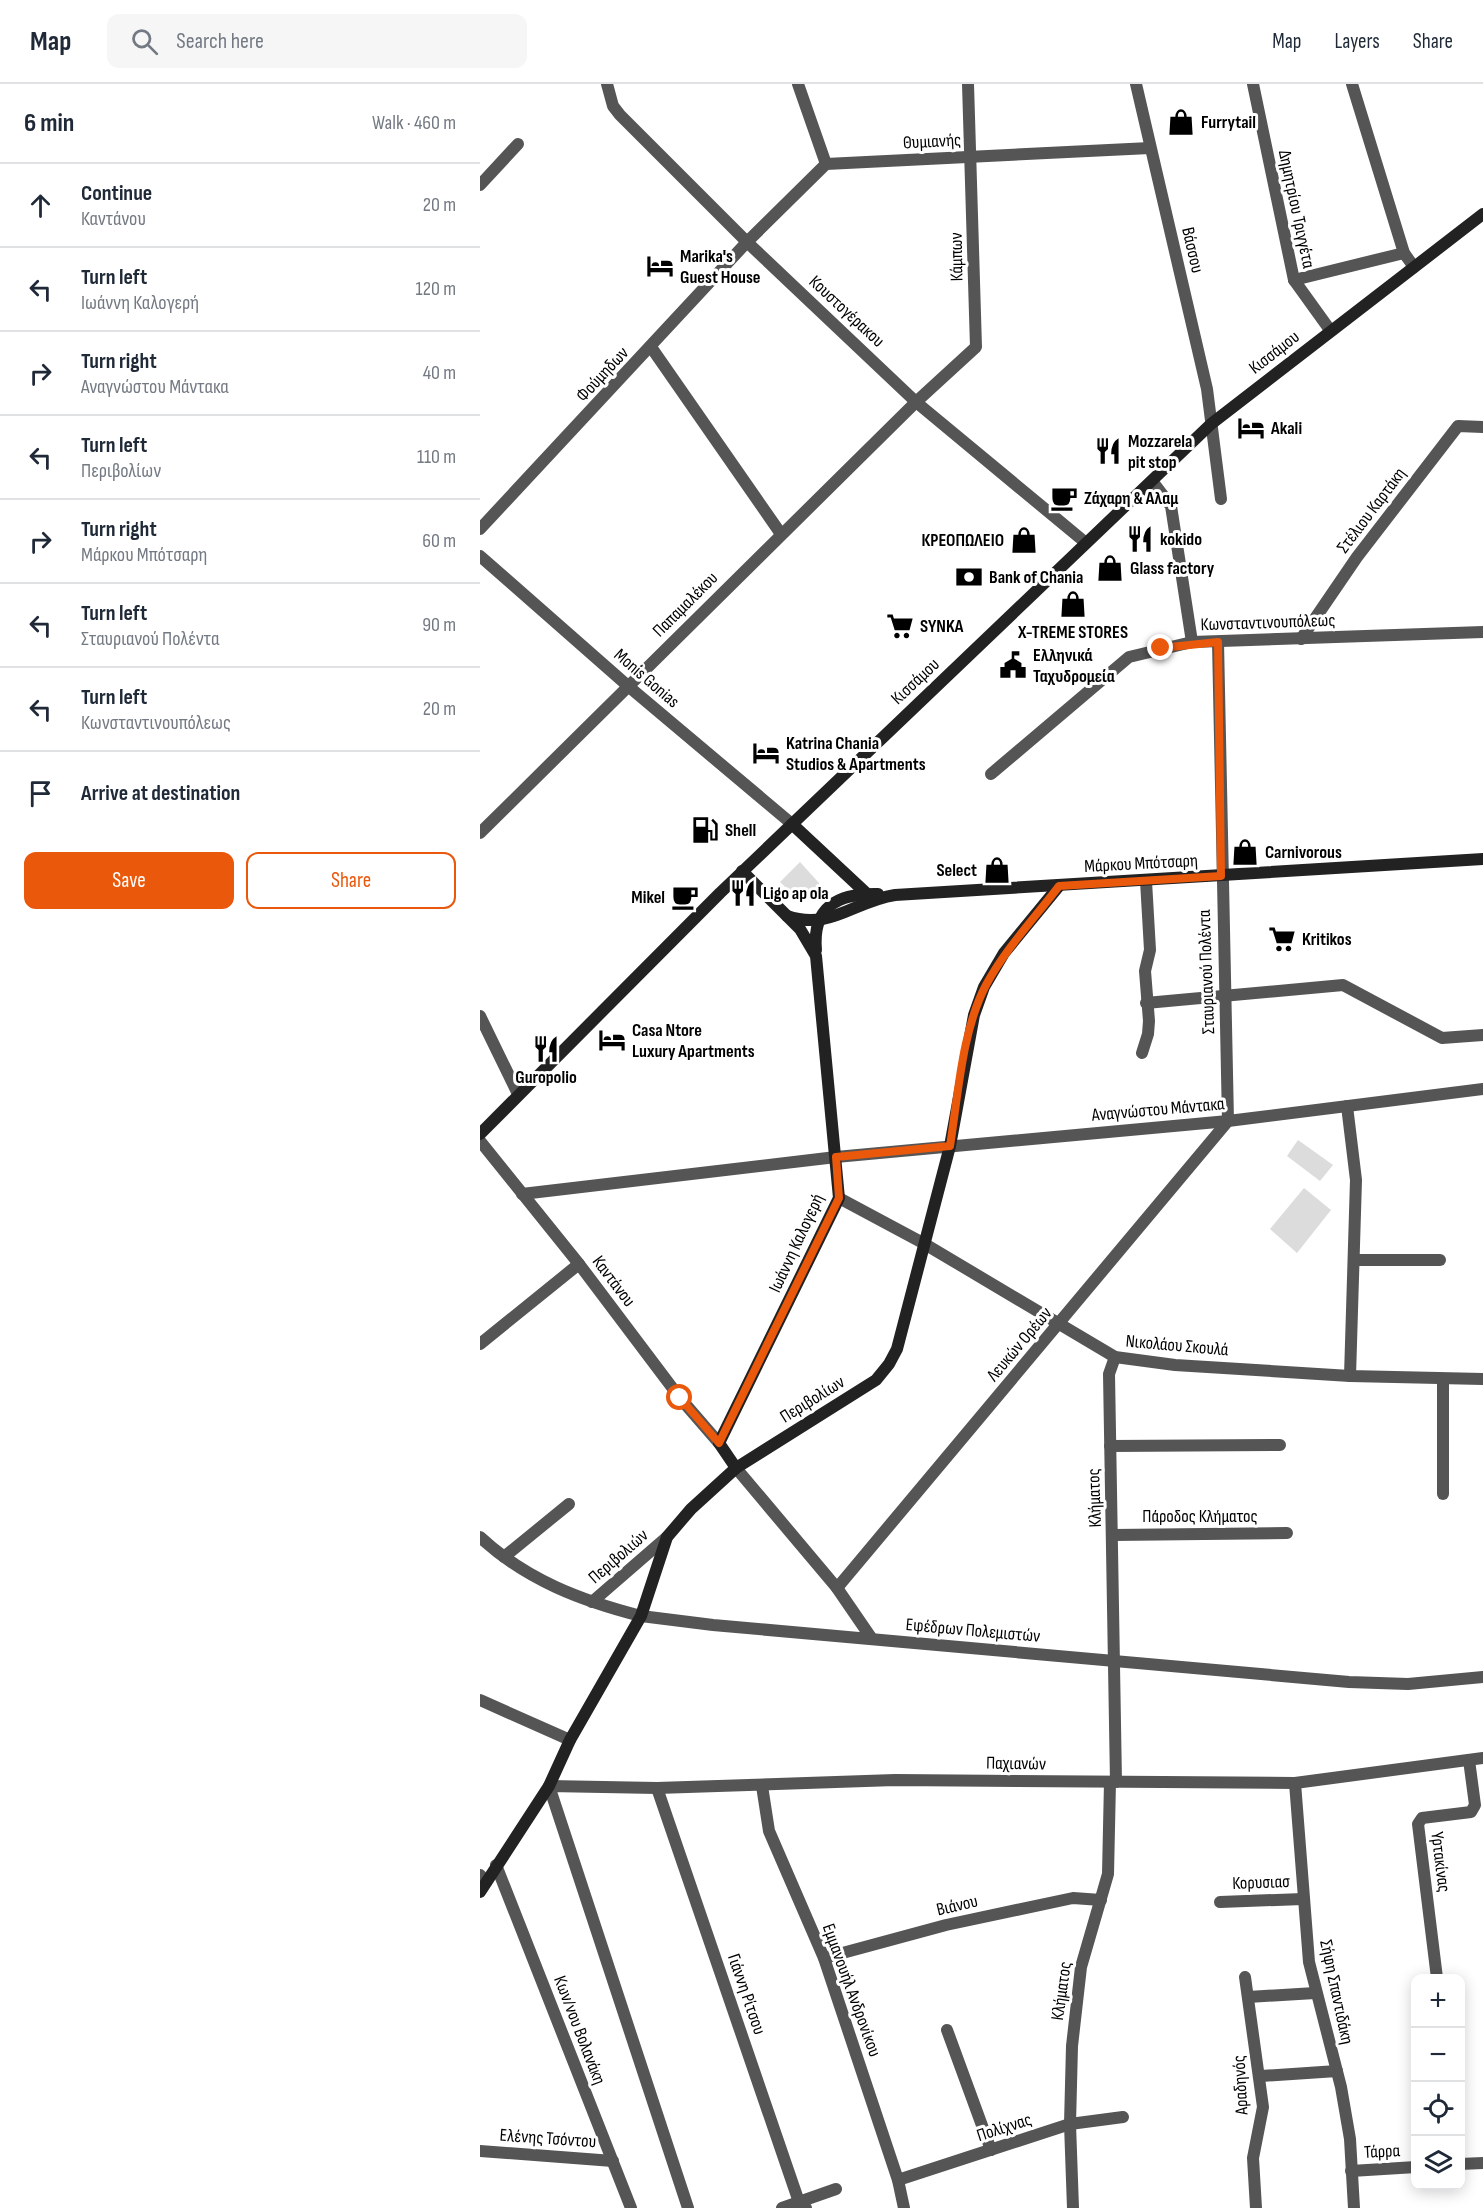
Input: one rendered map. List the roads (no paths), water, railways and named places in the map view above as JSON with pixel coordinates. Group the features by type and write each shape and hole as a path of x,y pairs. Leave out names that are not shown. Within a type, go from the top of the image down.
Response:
{"main road":[{"name":"Κισσάμου","path":"480,1134 742,871 1211,424 1483,214"},
{"path":"792,824 866,893"},
{"name":"Μάρκου Μπότσαρη","path":"819,920 836,900 845,896 866,893 909,894 1059,886 1483,859"},
{"name":"Ιωάννη Καλογερή","path":"719,1443 839,1198 816,956 809,941 742,871"},
{"name":"Περιβολίων","path":"482,1883 549,1786 570,1740 641,1616 667,1537 691,1509 736,1468 876,1380 889,1364 897,1349 950,1146 967,1046 984,987 1020,932 1059,886"},
{"name":"Μάρκου Μπότσαρη","path":"819,920 844,913 869,900 909,894"},
{"path":"787,916 799,920 819,920 815,934 816,956"},
{"path":"719,1443 736,1468"}],"street":[{"name":"Κουστογέρακου","path":"607,84 613,106 620,116 747,242 916,402 1086,543"},
{"path":"747,242 826,164 798,84"},
{"name":"Κάμπων","path":"916,402 976,347 968,84"},
{"name":"Βάσσου","path":"1136,84 1207,389 1221,499"},
{"name":"Δημητρίου Τριγγέτα","path":"1253,84 1294,280 1330,330"},
{"path":"1352,84 1404,253 1414,267"},
{"path":"480,186 518,144"},
{"name":"Θυμιανής","path":"826,164 1150,148"},
{"name":"Φούμηδων","path":"480,529 651,348 747,242"},
{"path":"1294,280 1404,253"},
{"path":"651,348 781,534"},
{"name":"Παπαμαλέκου","path":"480,833 916,402"},
{"name":"Στέλιου Καρτάκη","path":"1301,639 1357,557 1458,426 1483,427"},
{"path":"1152,481 1171,506 1192,642"},
{"name":"Monis Gonias","path":"480,556 628,686 792,824"},
{"name":"Κωνσταντινουπόλεως","path":"991,774 1129,657 1192,642 1483,632"},
{"name":"Σταυριανού Πολέντα","path":"1218,642 1221,876 1228,1121"},
{"path":"1142,1053 1148,1034 1145,971 1150,950 1146,880"},
{"path":"1146,1003 1343,985 1442,1038 1483,1035"},
{"path":"480,1016 518,1094"},
{"name":"Αναγνώστου Μάντακα","path":"522,1194 836,1157 1228,1121 1483,1089"},
{"path":"1347,1106 1356,1180 1350,1376"},
{"name":"Λευκών Ορέων","path":"837,1588 1228,1121"},
{"name":"Καντάνου","path":"480,1141 579,1264 680,1398 719,1443"},
{"name":"Νικολάου Σκουλά","path":"839,1198 923,1243 1115,1357 1175,1365 1350,1376 1483,1379"},
{"path":"1355,1260 1440,1260"},
{"path":"480,1344 579,1264"},
{"name":"Κλήματος","path":"1073,2208 1070,2124 1072,2046 1081,1966 1108,1874 1113,1782 1113,1535 1109,1374 1115,1357"},
{"path":"1443,1379 1443,1494"},
{"path":"1110,1446 1280,1444"},
{"path":"736,1468 837,1588 872,1639"},
{"path":"504,1557 569,1504"},
{"name":"Πάροδος Κλήματος","path":"1113,1535 1287,1533"},
{"name":"Εφέδρων Πολεμιστών","path":"480,1537 504,1557 539,1580 592,1602 641,1616 1114,1662 1349,1682 1408,1683 1483,1677"},
{"name":"Περιβολιών","path":"592,1602 667,1537"},
{"path":"480,1700 570,1740"},
{"name":"Παχιανών","path":"549,1786 657,1788 895,1780 1295,1783 1483,1758"},
{"name":"Υρτακίνας","path":"1437,1974 1418,1824 1422,1818 1471,1812 1475,1805 1469,1760"},
{"name":"Σήφη Σπαντιδάκη","path":"1295,1783 1309,1962 1315,1993 1337,2071 1350,2139 1354,2208"},
{"name":"Εμμανουήλ Ανδρονίκου","path":"762,1785 769,1831 824,1958 898,2180 904,2208"},
{"path":"549,1786 688,2208"},
{"name":"Γιάννη Ρίτσου","path":"657,1788 802,2205"},
{"name":"Κων/νου Βολανάκη","path":"496,1865 631,2208"},
{"name":"Βιάνου","path":"824,1958 946,1925 1073,1898 1101,1900"},
{"name":"Κορυσιασ","path":"1220,1902 1303,1899"},
{"name":"Αραδηνός","path":"1245,1977 1261,2076 1263,2107 1253,2158 1256,2208"},
{"path":"1248,1997 1315,1993"},
{"path":"947,2030 991,2150"},
{"path":"1261,2076 1337,2071"},
{"name":"Πολίχνας","path":"898,2180 1070,2124 1123,2117"},
{"name":"Ελένης Τσόντου","path":"480,2151 613,2161"},
{"path":"1465,2164 1483,2163"},
{"name":"Τάρρα","path":"1351,2170 1411,2167"},
{"path":"782,2208 802,2205 836,2190"}],"place":[{"name":"Furrytail","path":"1181,122"},
{"name":"Marika's Guest House","path":"660,266"},
{"name":"Akali","path":"1251,428"},
{"name":"Mozzarela pit stop","path":"1108,451"},
{"name":"Ζάχαρη & Αλαμ","path":"1064,498"},
{"name":"kokido","path":"1140,539"},
{"name":"ΚΡΕΟΠΩΛΕΙΟ","path":"1024,540"},
{"name":"Glass factory","path":"1110,568"},
{"name":"Bank of Chania","path":"969,577"},
{"name":"X-TREME STORES","path":"1073,604"},
{"name":"SYNKA","path":"900,626"},
{"name":"Ελληνικά Ταχυδρομεία","path":"1013,665"},
{"name":"Katrina Chania Studios & Apartments","path":"766,753"},
{"name":"Shell","path":"705,830"},
{"name":"Carnivorous","path":"1245,852"},
{"name":"Select","path":"997,870"},
{"name":"Ligo ap ola","path":"743,893"},
{"name":"Mikel","path":"685,897"},
{"name":"Kritikos","path":"1282,939"},
{"name":"Casa Ntore Luxury Apartments","path":"612,1040"},
{"name":"Guropolio","path":"546,1049"}]}
